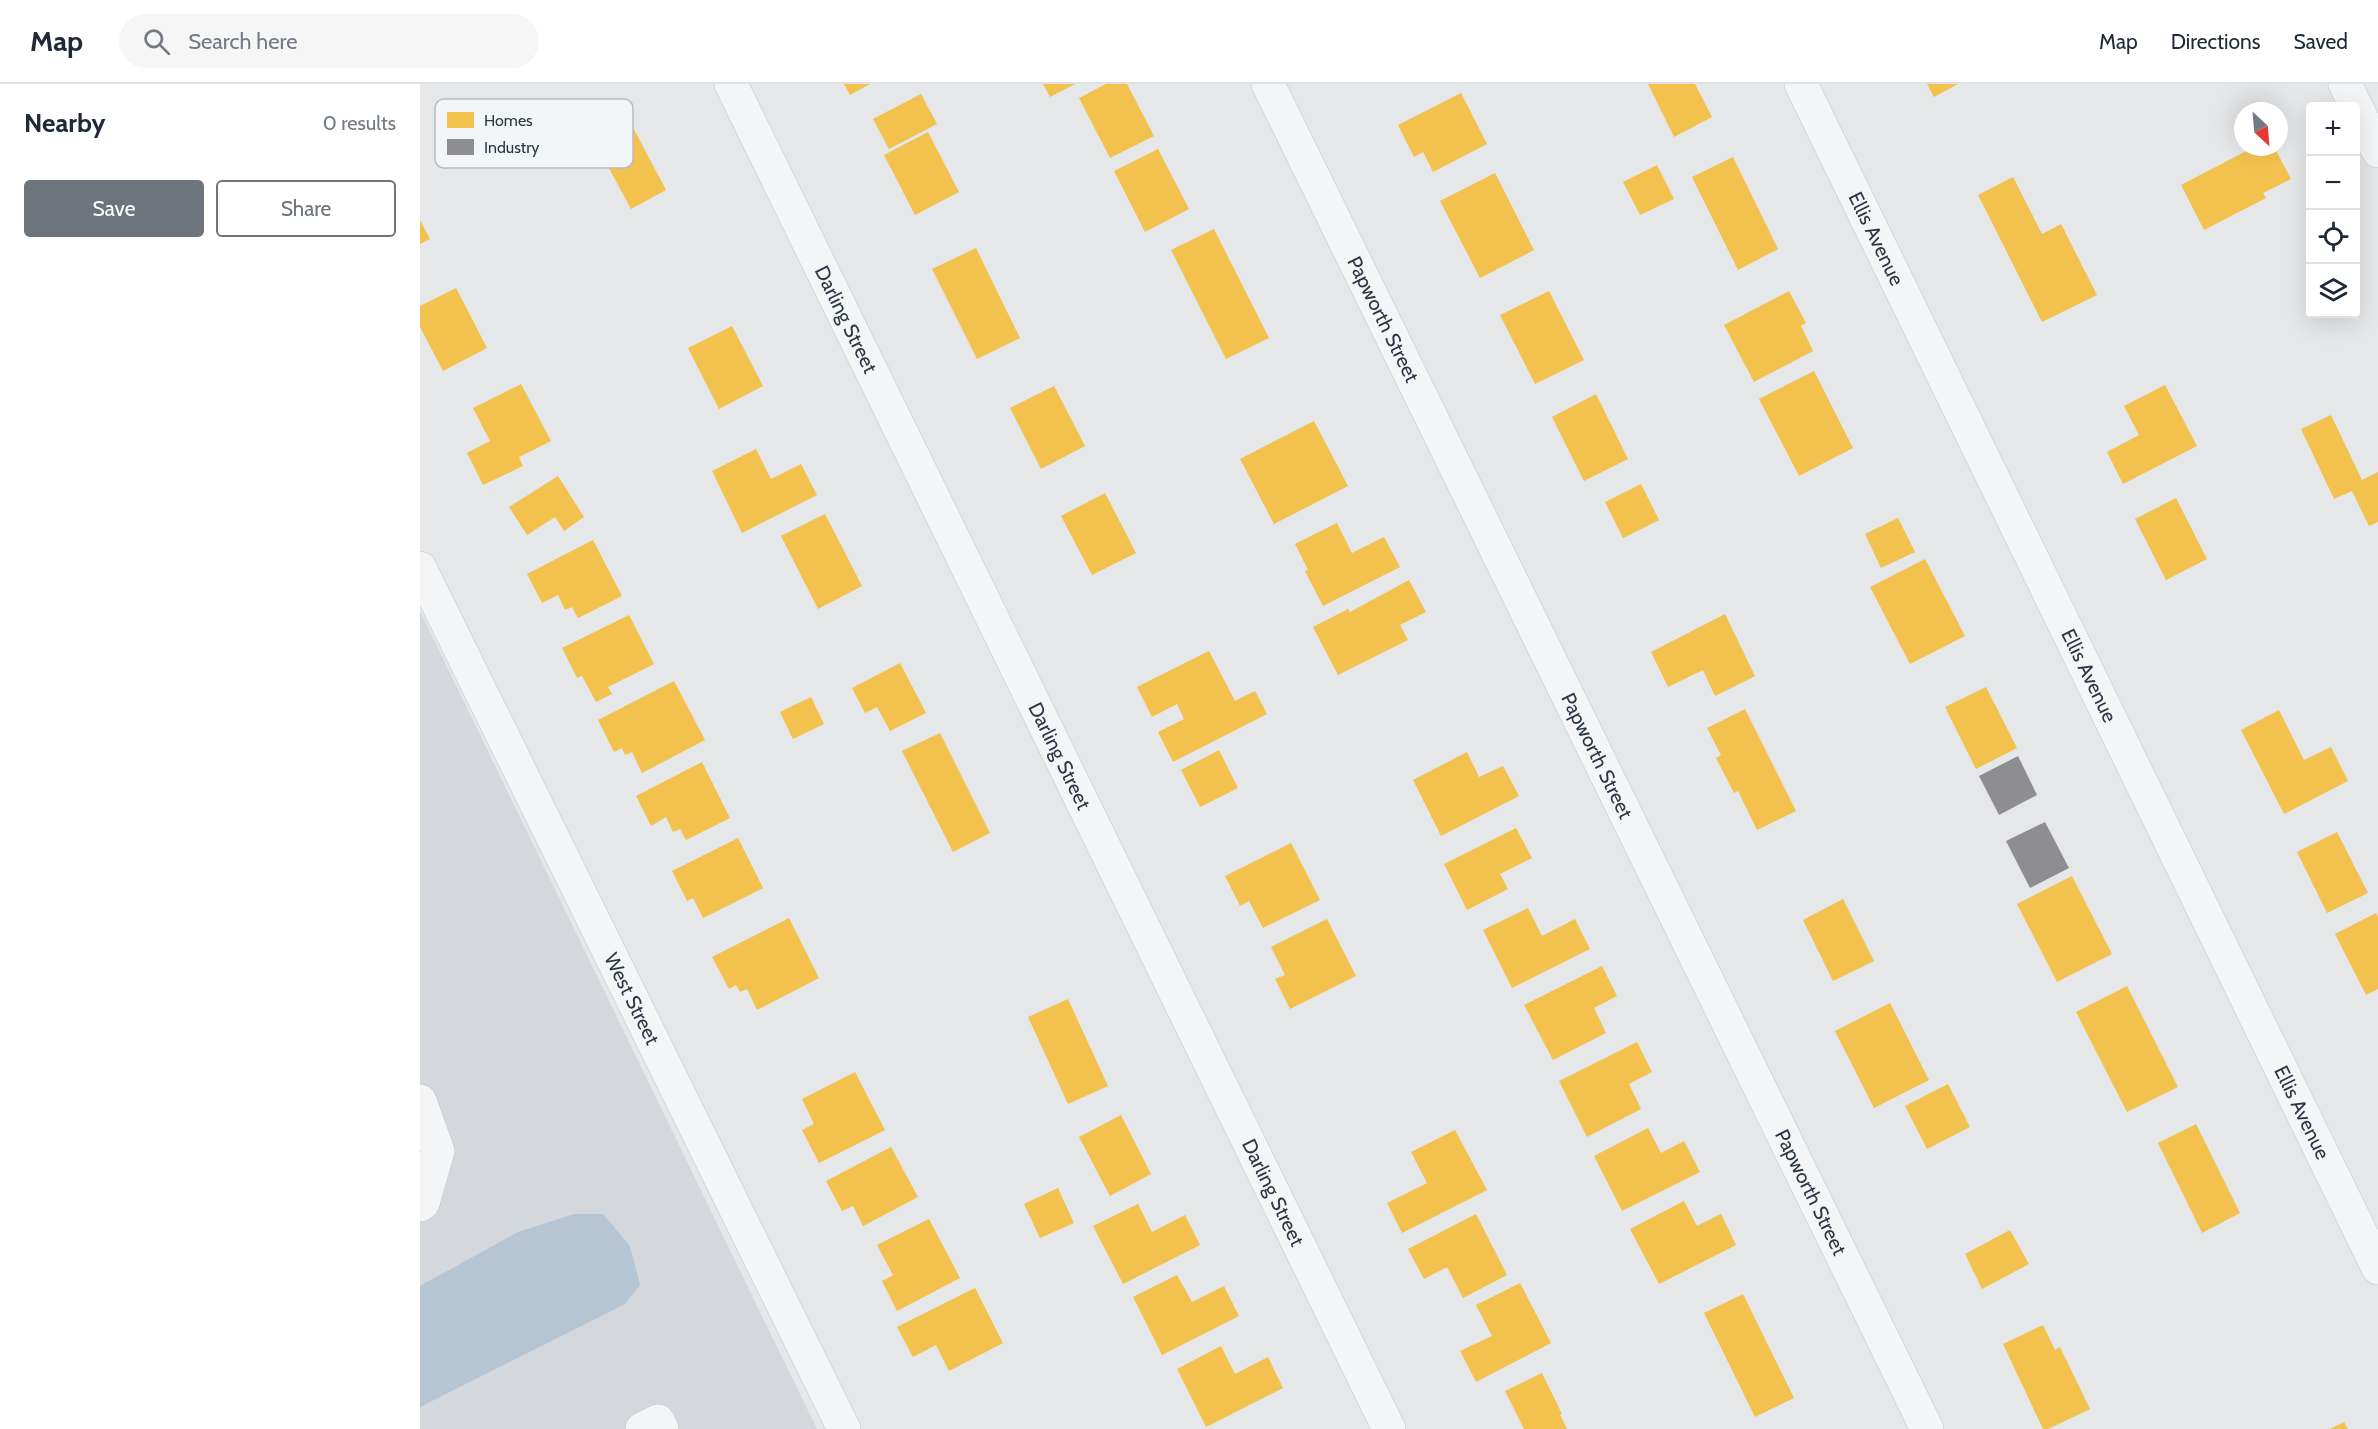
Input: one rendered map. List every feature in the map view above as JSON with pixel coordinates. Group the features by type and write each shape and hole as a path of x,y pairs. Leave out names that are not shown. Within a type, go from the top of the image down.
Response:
{"street":[{"name":"Darling Street","path":"731,84 1389,1429"},
{"name":"Papworth Street","path":"1268,84 1927,1429"},
{"name":"Ellis Avenue","path":"1801,84 2378,1268"},
{"path":"2345,84 2378,151"},
{"name":"West Street","path":"420,568 844,1429"},
{"path":"420,1101 438,1151 423,1203 420,1205"},
{"path":"642,1429 658,1421 662,1429"}],"shaded area":[{"path":"420,611 757,1306 817,1429 420,1429"}],"water":[{"path":"574,1214 603,1214 630,1246 640,1285 625,1304 420,1407 420,1286 518,1232"}],"building: Homes":[{"path":"844,84 870,84 850,95"},
{"path":"1043,84 1075,84 1050,97"},
{"path":"1106,84 1127,84 1154,136 1110,158 1079,98"},
{"path":"1648,84 1695,84 1712,117 1674,137"},
{"path":"1927,84 1958,84 1934,97"},
{"path":"1461,93 1487,144 1433,172 1423,152 1414,157 1398,125"},
{"path":"921,94 937,124 889,149 873,119"},
{"path":"633,128 666,190 631,209 609,168 633,168"},
{"path":"928,132 959,192 915,215 884,155"},
{"path":"1158,149 1189,209 1145,232 1114,171"},
{"path":"2237,156 2279,156 2291,179 2263,193 2266,198 2204,230 2181,185"},
{"path":"1733,157 1778,249 1738,270 1692,177"},
{"path":"1657,165 1674,199 1640,215 1623,182"},
{"path":"1495,173 1534,250 1480,278 1440,201"},
{"path":"2013,177 2042,234 2061,224 2097,295 2042,322 1978,195"},
{"path":"420,220 430,239 420,244"},
{"path":"1214,229 1269,338 1226,359 1171,250"},
{"path":"976,248 1020,338 977,359 932,269"},
{"path":"456,288 487,348 443,371 420,327 420,306"},
{"path":"1549,291 1584,360 1535,384 1500,315"},
{"path":"1789,291 1806,323 1801,326 1813,351 1754,382 1724,325"},
{"path":"732,326 763,386 719,409 688,348"},
{"path":"1814,371 1853,448 1799,476 1759,399"},
{"path":"521,384 551,441 519,457 523,466 483,485 467,453 490,441 473,408"},
{"path":"2165,385 2197,446 2123,484 2107,452 2139,435 2124,406"},
{"path":"1054,386 1085,446 1041,469 1010,408"},
{"path":"1596,394 1628,459 1584,481 1552,417"},
{"path":"2331,415 2362,480 2378,472 2378,522 2369,526 2352,491 2334,499 2301,429"},
{"path":"1314,421 1348,486 1274,524 1240,459"},
{"path":"756,449 771,479 801,464 817,495 742,533 712,471"},
{"path":"558,476 584,517 564,531 555,517 527,535 509,507"},
{"path":"1641,484 1659,520 1623,538 1605,502"},
{"path":"1105,493 1136,553 1092,575 1061,516"},
{"path":"2176,498 2207,559 2166,580 2135,519"},
{"path":"825,514 862,586 818,609 781,536"},
{"path":"1898,518 1915,552 1881,568 1865,534"},
{"path":"1337,523 1352,553 1384,537 1400,567 1323,606 1305,571 1308,570 1295,544"},
{"path":"593,540 622,596 578,618 572,607 565,610 558,595 542,603 527,574"},
{"path":"1925,559 1965,636 1910,664 1870,587"},
{"path":"1409,580 1426,612 1400,625 1408,640 1338,675 1313,627 1348,609 1350,612"},
{"path":"1725,614 1755,676 1715,696 1703,670 1668,687 1651,652"},
{"path":"629,615 654,664 608,687 612,694 596,702 582,676 577,678 562,648"},
{"path":"1209,651 1235,701 1255,691 1267,714 1173,762 1158,732 1184,719 1177,704 1152,717 1137,687"},
{"path":"900,663 926,713 890,731 877,707 865,713 852,688"},
{"path":"674,681 705,740 642,773 632,752 625,755 622,748 614,752 598,720"},
{"path":"1986,687 2017,748 1976,769 1945,707"},
{"path":"811,697 824,724 793,739 780,712"},
{"path":"1745,709 1796,811 1757,830 1738,791 1734,793 1716,758 1721,755 1707,728"},
{"path":"2279,710 2304,760 2331,747 2348,781 2284,814 2241,730"},
{"path":"940,733 990,833 953,852 902,751"},
{"path":"1219,750 1238,788 1200,807 1181,770"},
{"path":"1467,752 1479,777 1503,766 1519,796 1441,836 1413,780"},
{"path":"702,762 730,818 686,840 680,829 673,832 666,817 651,826 636,796"},
{"path":"1516,828 1532,858 1500,874 1508,889 1467,910 1444,864"},
{"path":"2337,832 2368,893 2327,913 2297,852"},
{"path":"738,838 763,888 703,918 693,898 687,901 672,871"},
{"path":"1291,843 1320,900 1263,928 1249,901 1240,906 1225,876"},
{"path":"2072,876 2112,954 2057,982 2017,904"},
{"path":"1843,899 1874,961 1833,981 1803,920"},
{"path":"1528,908 1542,936 1575,919 1590,949 1512,988 1483,930"},
{"path":"2376,913 2378,917 2378,989 2366,995 2335,934"},
{"path":"789,918 819,978 757,1010 747,989 740,992 736,985 729,989 712,957"},
{"path":"1327,919 1356,976 1290,1009 1275,979 1285,975 1271,947"},
{"path":"1602,966 1617,996 1594,1008 1606,1033 1553,1060 1524,1005"},
{"path":"2127,986 2178,1087 2127,1112 2076,1012"},
{"path":"1068,999 1108,1086 1068,1104 1028,1017"},
{"path":"1890,1003 1929,1080 1874,1108 1835,1031"},
{"path":"1637,1042 1652,1072 1629,1084 1641,1109 1587,1137 1559,1081"},
{"path":"855,1072 885,1130 819,1163 802,1130 814,1124 802,1099"},
{"path":"1948,1084 1970,1127 1927,1149 1905,1106"},
{"path":"1121,1115 1151,1174 1110,1196 1079,1137"},
{"path":"2196,1124 2240,1213 2202,1233 2158,1143"},
{"path":"1648,1128 1661,1153 1684,1141 1700,1172 1622,1211 1594,1156"},
{"path":"1455,1130 1487,1190 1402,1233 1387,1203 1427,1183 1411,1152"},
{"path":"891,1147 918,1197 863,1226 853,1206 842,1211 826,1181"},
{"path":"1058,1188 1074,1223 1040,1238 1024,1204"},
{"path":"1684,1201 1697,1226 1721,1214 1736,1245 1659,1284 1630,1229"},
{"path":"1138,1204 1152,1232 1185,1215 1200,1245 1123,1284 1093,1226"},
{"path":"1476,1214 1507,1275 1463,1298 1447,1267 1424,1279 1408,1249"},
{"path":"929,1219 960,1278 897,1311 882,1281 893,1275 877,1245"},
{"path":"2010,1230 2029,1264 1982,1289 1965,1254"},
{"path":"1177,1275 1192,1302 1224,1286 1239,1316 1162,1355 1133,1297"},
{"path":"1520,1283 1551,1343 1476,1382 1460,1351 1492,1336 1476,1305"},
{"path":"975,1288 1003,1343 949,1371 936,1345 913,1357 897,1327"},
{"path":"1743,1294 1794,1398 1755,1417 1704,1313"},
{"path":"2043,1325 2055,1350 2060,1347 2090,1409 2048,1429 2043,1429 2003,1344"},
{"path":"1221,1346 1235,1374 1268,1357 1283,1388 1206,1427 1177,1369"},
{"path":"1542,1373 1567,1429 1524,1429 1505,1391"},
{"path":"2344,1422 2348,1429 2330,1429"}],"building: Industry":[{"path":"2018,756 2037,795 1999,815 1979,776"},
{"path":"2045,822 2069,868 2030,888 2006,841"}]}
